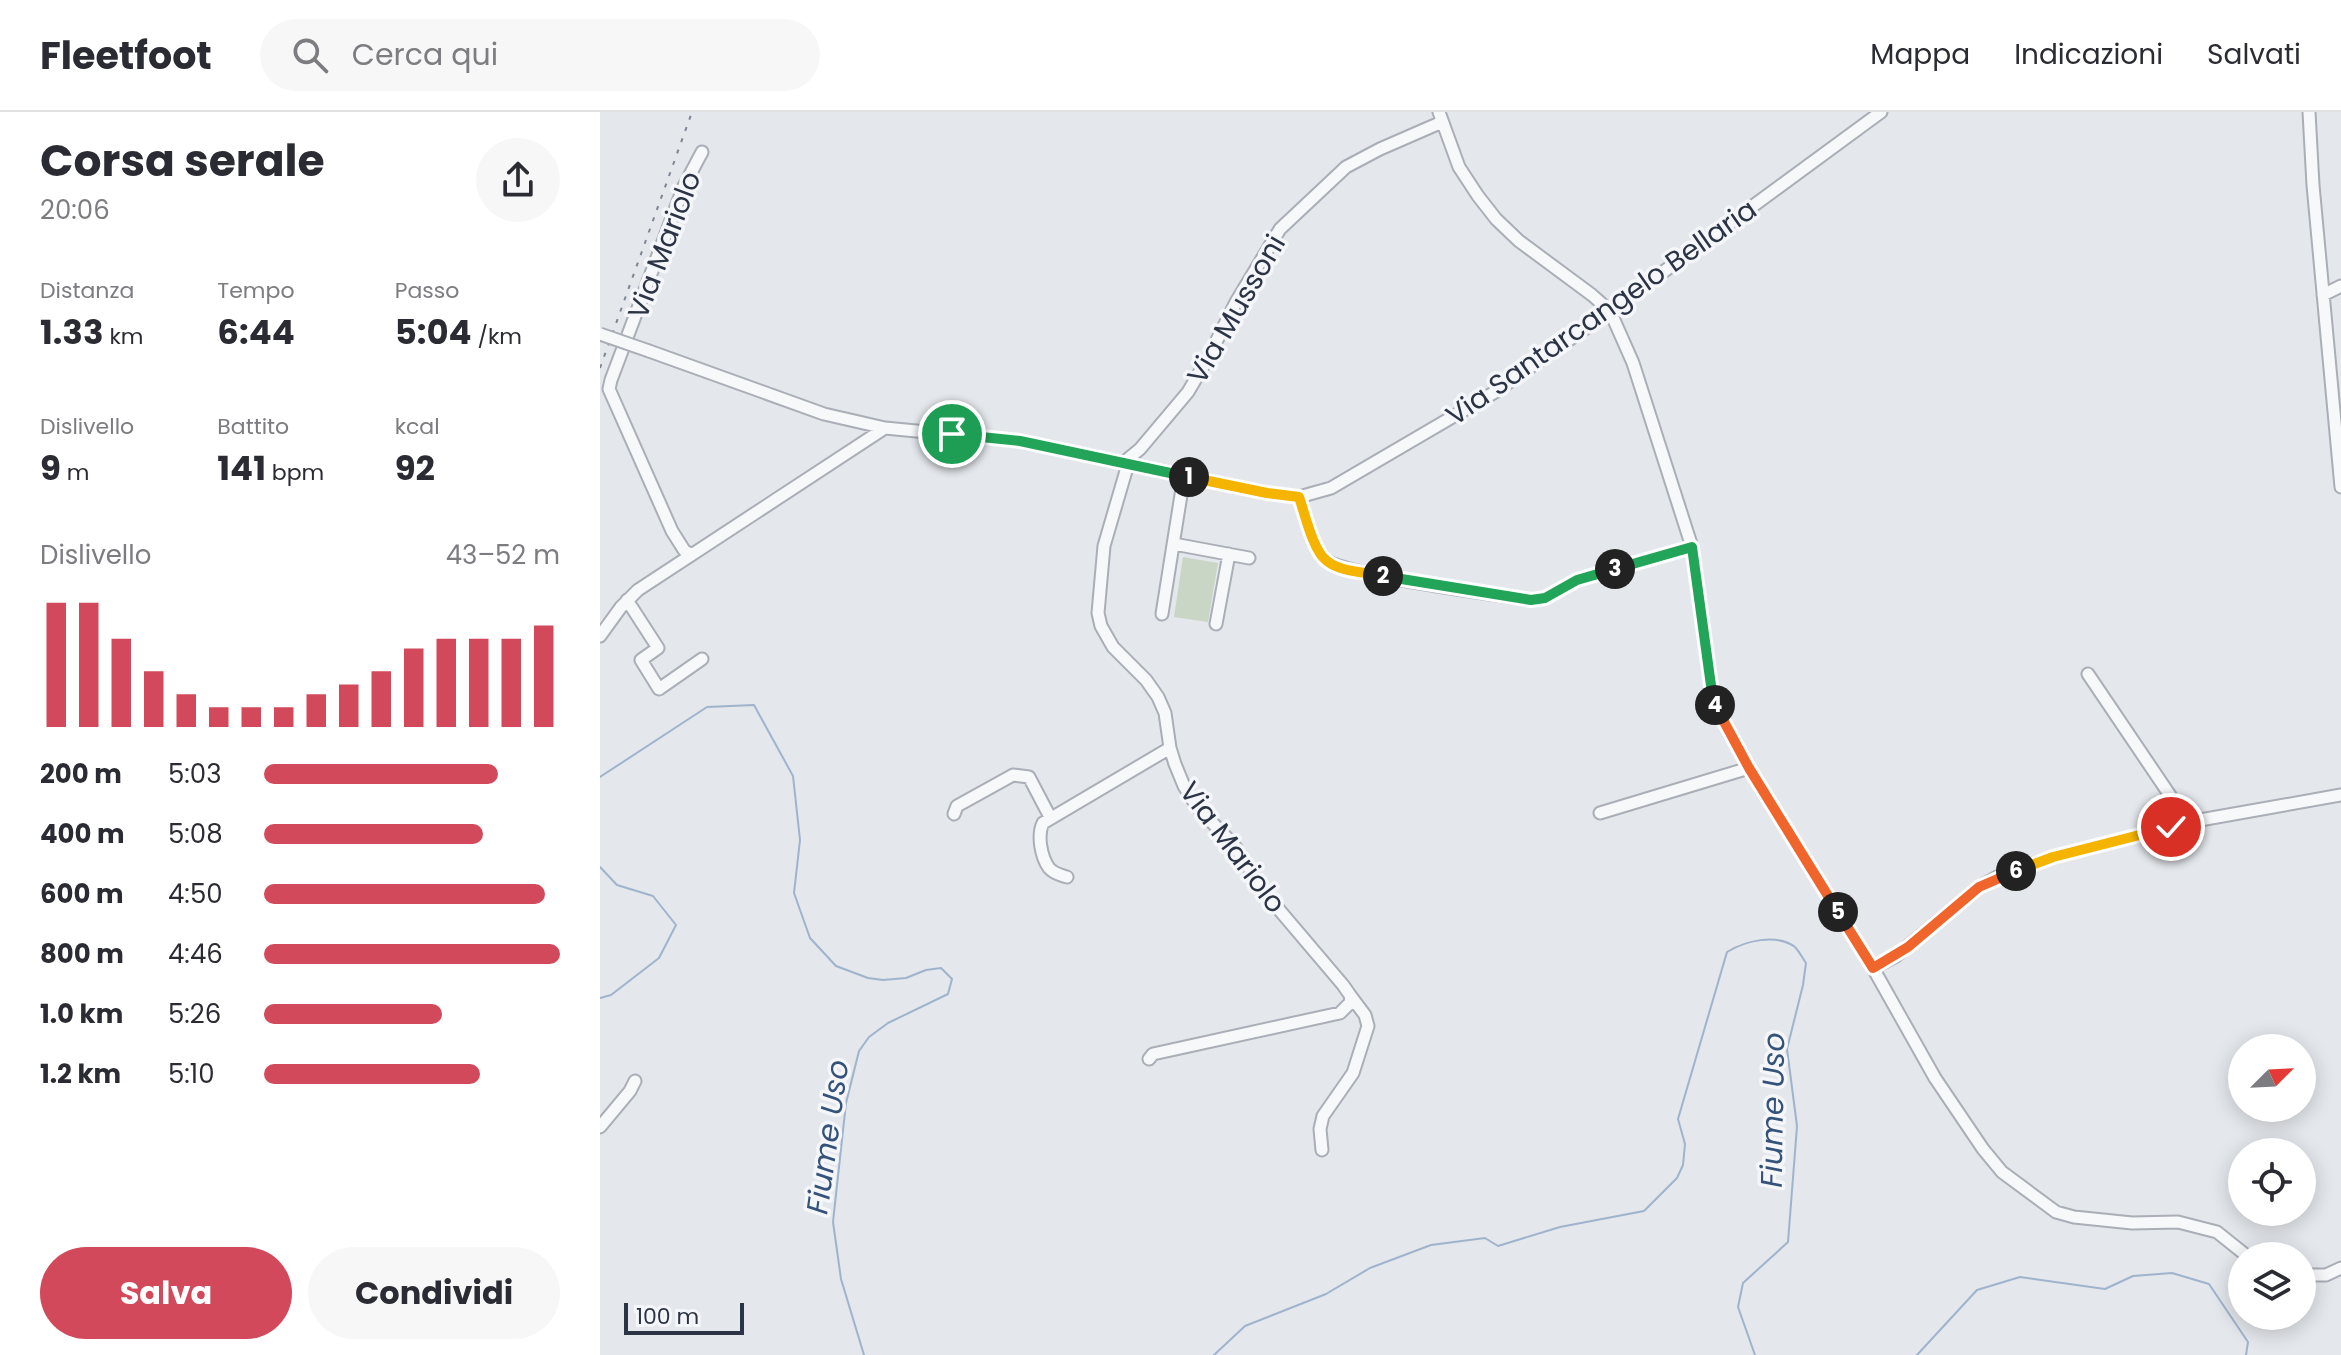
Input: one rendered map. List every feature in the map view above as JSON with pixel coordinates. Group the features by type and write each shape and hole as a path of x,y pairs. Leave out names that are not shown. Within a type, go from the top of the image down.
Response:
{"street":[{"name":"Via Santarcangelo Bellaria","path":"600,334 824,414 885,428 1020,441 1299,497 1331,488 1495,392 1881,112"},
{"path":"2309,112 2341,487"},
{"path":"1441,117 1459,167 1496,219 1519,241 1610,311 1633,363 1692,547 1713,700 1749,768 1873,968 1935,1078 1983,1149 2002,1172 2056,1212 2132,1223 2178,1222 2217,1232 2230,1242"},
{"name":"Via Mussoni","path":"1125,464 1188,392 1236,302 1280,229 1346,167 1441,117"},
{"name":"Via Mariolo","path":"691,555 672,531 609,389 684,186 702,152"},
{"path":"2323,295 2341,286"},
{"path":"600,636 627,600 885,428"},
{"name":"Via Mariolo","path":"1125,464 1104,546 1098,613 1106,637 1158,697 1165,713 1170,748 1184,786 1198,808 1234,845 1265,893 1365,1015 1368,1026 1353,1073 1323,1116 1320,1129 1322,1150"},
{"path":"1162,614 1184,476"},
{"path":"1299,497 1319,553 1328,562 1395,578 1531,600 1545,598 1577,580 1692,547"},
{"path":"1174,544 1249,558"},
{"path":"1216,624 1229,554"},
{"path":"627,600 658,648 641,660 659,689 702,659"},
{"path":"2088,674 2188,822"},
{"path":"1067,877 1049,868 1039,830 1043,823 1170,748"},
{"path":"1600,813 1749,768"},
{"path":"954,814 957,806 1013,775 1029,777 1050,817"},
{"path":"1873,968 1896,956 1979,887 1997,877 2063,854 2188,822 2341,795"},
{"path":"1149,1059 1153,1054 1340,1013 1351,1002 1350,995"},
{"path":"600,1127 635,1081"},
{"path":"2316,1275 2326,1275 2341,1268"}],"green space":[{"path":"1183,557 1218,563 1208,622 1174,617"}],"waterway":[{"name":"Fiume Uso","path":"600,777 707,707 754,705 793,776 800,840 794,893 810,938 836,966 868,978 906,978 941,968 952,979 948,994 888,1023 869,1037 859,1051 846,1103 833,1222 841,1279 864,1355"},
{"name":"Fiume Uso","path":"600,867 617,885 653,896 676,925 659,958 611,995 600,998"},
{"name":"Fiume Uso","path":"1214,1355 1245,1326 1326,1294 1370,1268 1431,1245 1485,1238 1498,1246 1560,1227 1644,1211 1677,1178 1683,1165 1685,1144 1678,1119 1727,952 1751,942 1779,940 1795,947 1806,963 1787,1049 1797,1126 1788,1242 1743,1283 1738,1307 1755,1355"},
{"name":"Fiume Uso","path":"1917,1355 1977,1290 2020,1277 2105,1289 2133,1276 2172,1273 2209,1284 2248,1342 2246,1355"}],"railway":[{"path":"600,368 692,112"}],"route":[{"path":"952,434 1020,441 1299,497 1319,553 1328,562 1395,578 1531,600 1545,598 1577,580 1692,547 1713,700 1749,768 1873,968 1896,956 1979,887 1997,877 2053,857 2171,827"}]}
